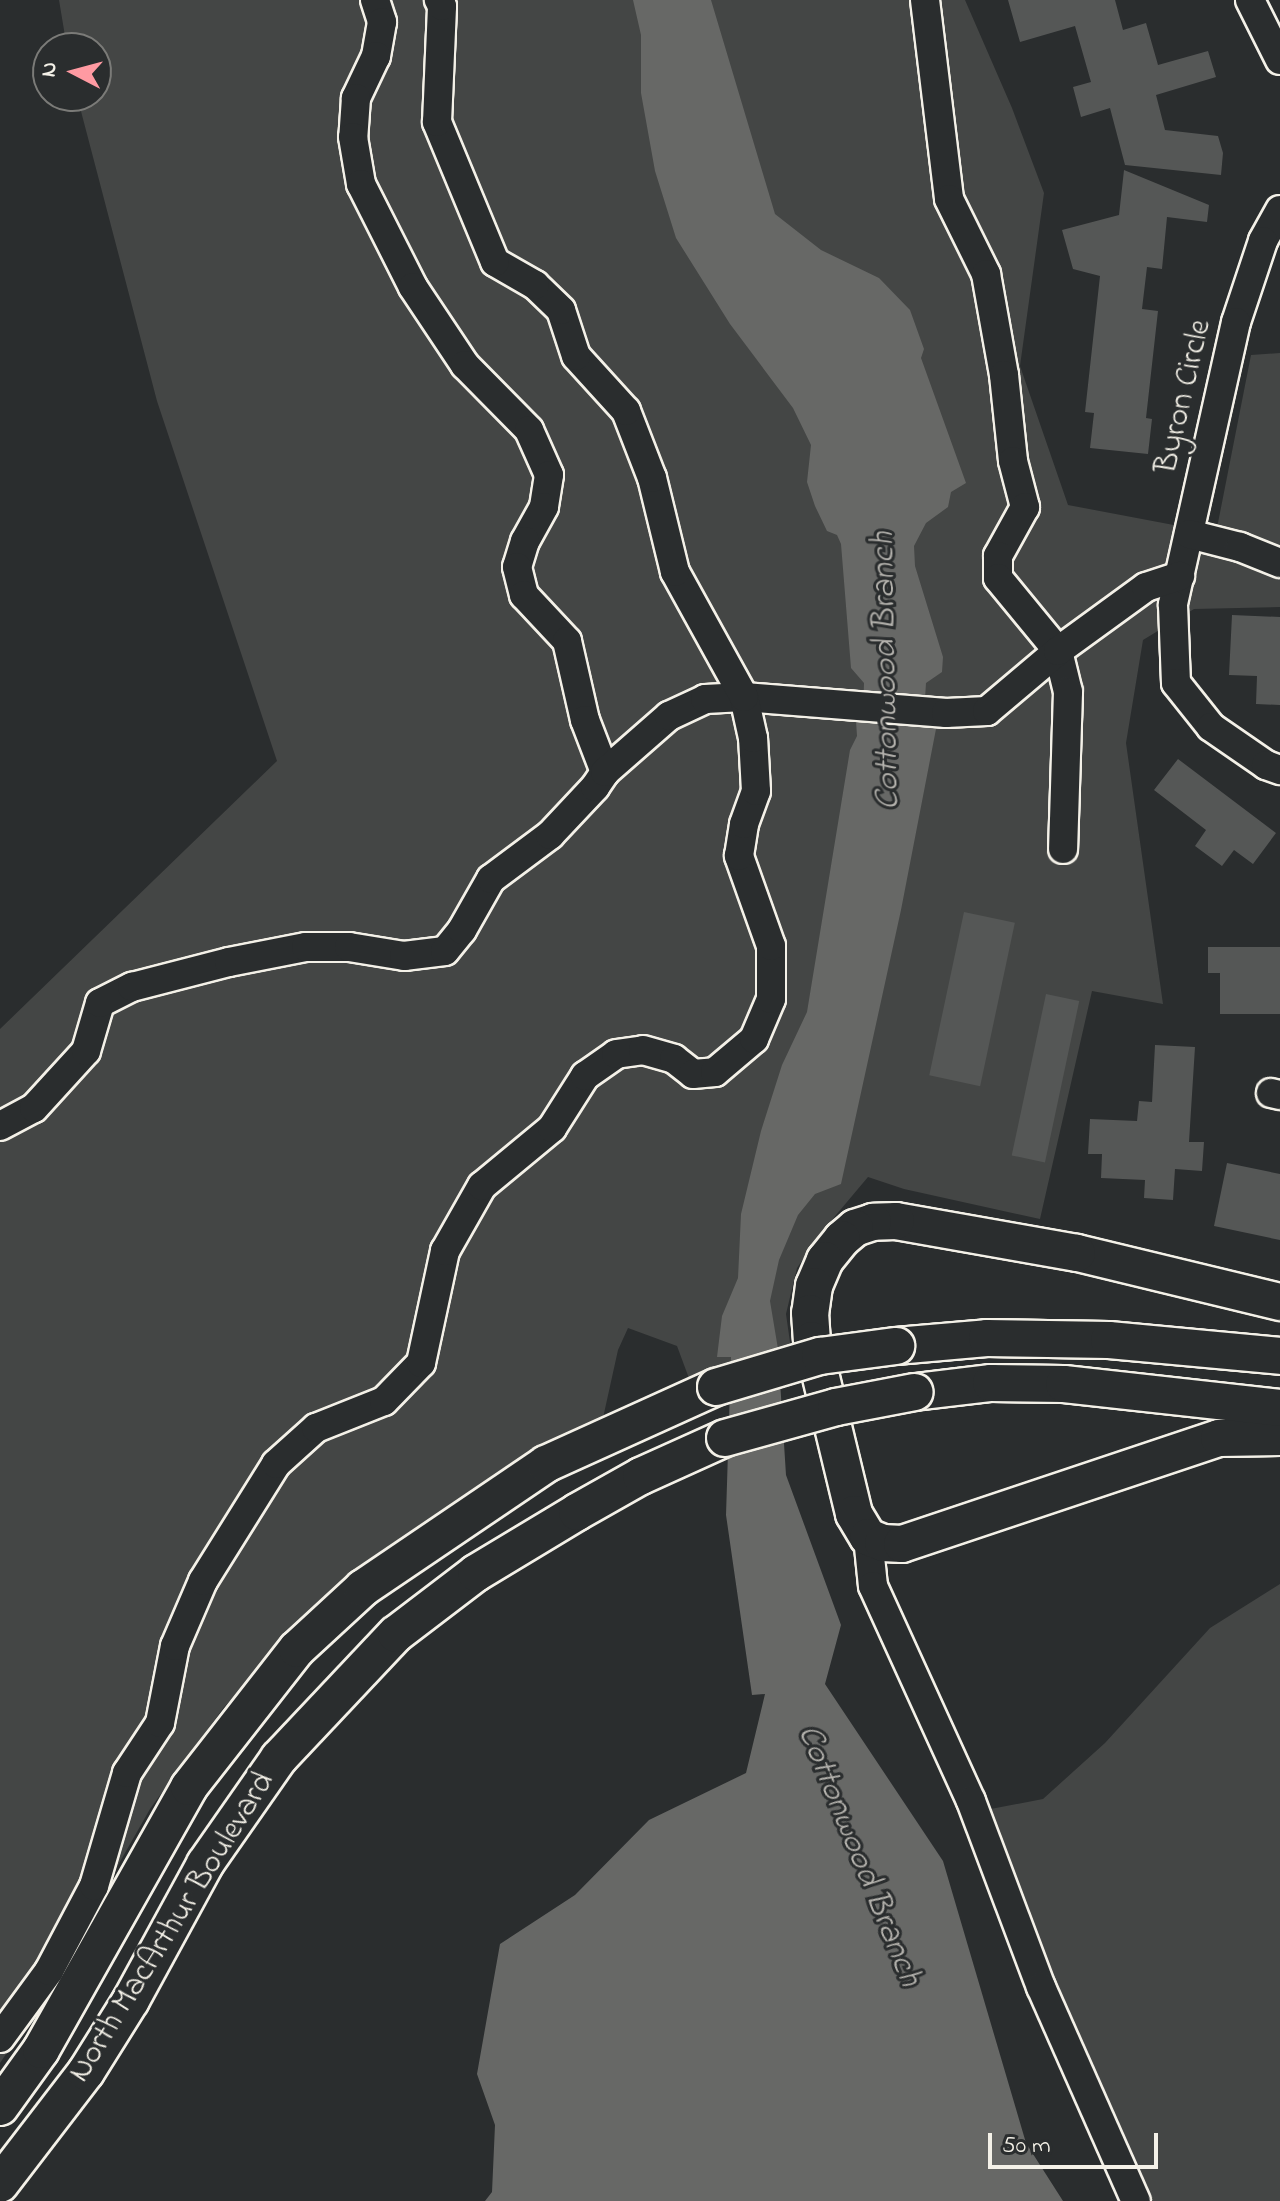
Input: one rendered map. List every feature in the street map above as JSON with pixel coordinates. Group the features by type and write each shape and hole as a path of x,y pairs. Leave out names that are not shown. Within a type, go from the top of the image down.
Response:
{"main road":[{"path":"1280,1302 1077,1253 896,1221 873,1222 855,1228 825,1260 814,1286 810,1313 812,1340 854,1514 868,1537 883,1543 902,1544 1219,1438 1280,1437"},
{"name":"North MacArthur Boulevard","path":"0,2107 41,2050 189,1787 297,1649 363,1588 546,1464 716,1387 820,1356 987,1338 1109,1340 1280,1356"},
{"name":"North MacArthur Boulevard","path":"0,2184 86,2072 131,2000 205,1864 279,1758 396,1634 476,1573 641,1476 725,1438 836,1407 915,1392 991,1383 1064,1384 1280,1408"}],"street":[{"path":"375,0 382,22 378,45 356,98 353,137 361,184 413,287 465,365 529,430 549,475 544,507 525,541 517,567 524,595 567,641 585,720 605,772"},
{"path":"0,2038 49,1971 94,1886 127,1773 160,1723 175,1646 203,1581 276,1464 316,1428 384,1401 421,1363 445,1251 482,1186 552,1128 585,1076 616,1054 643,1050 674,1059 693,1074 715,1072 754,1039 771,999 771,946 739,856 744,824 756,791 753,738 744,697 675,572 652,478 626,411 576,356 561,310 535,285 495,262 437,122 439,0"},
{"path":"925,0 949,199 986,274 1004,375 1013,461 1025,507 998,556 998,578 1058,651 1068,692 1063,849"},
{"path":"1250,0 1280,60"},
{"name":"Byron Circle","path":"1280,210 1263,241 1236,322 1173,605 1176,683 1211,727 1266,765 1280,770"},
{"path":"1189,534 1240,547 1280,563"},
{"path":"0,1126 34,1108 86,1051 100,1003 132,987 229,962 306,947 349,947 404,956 445,951 462,930 491,879 550,835 605,772 669,716 705,699 744,697 946,713 987,711 1058,651 1146,587 1180,576"},
{"path":"868,1537 873,1586 971,1801 1041,1987 1136,2201"}],"shaded area":[{"path":"59,0 965,0 1012,108 1044,193 1020,366 1068,505 1216,533 1251,355 1280,353 1280,607 1194,609 1143,640 1126,743 1163,1004 1092,991 1040,1219 904,1189 868,1177 820,1234 797,1268 786,1314 791,1349 690,1381 677,1346 628,1328 618,1350 603,1418 517,1461 349,1580 224,1707 150,1809 34,2013 0,2063 0,1029 277,761 157,401 81,112 112,112 112,32 64,32"},
{"path":"1280,1584 1280,2201 1136,2201 975,1812 1043,1799 1105,1743 1210,1628"}],"water":[{"name":"Cottonwood Branch","path":"633,0 711,0 775,214 821,250 879,278 910,310 924,349 921,358 966,483 951,492 948,507 926,523 914,546 915,566 943,657 942,672 926,683 924,715 936,729 901,910 841,1184 815,1194 798,1215 779,1260 770,1301 778,1349 786,1475 841,1625 825,1684 943,1861 1026,2143 1063,2201 485,2201 492,2192 495,2125 477,2074 500,1944 575,1895 649,1820 746,1773 765,1694 752,1695 726,1515 731,1357 717,1357 722,1316 738,1278 741,1214 761,1131 782,1065 807,1012 850,750 857,736 856,721 863,714 864,683 851,668 841,544 837,535 827,531 807,482 811,445 793,408 730,324 676,238 655,171 641,93 641,35"}],"building":[{"path":"1008,0 1115,0 1123,30 1146,23 1158,65 1208,51 1216,77 1156,95 1165,130 1218,136 1223,153 1221,175 1125,165 1110,108 1081,117 1073,87 1091,82 1075,26 1020,42"},
{"path":"1124,170 1209,205 1207,222 1167,217 1162,269 1147,267 1142,309 1158,311 1146,418 1152,419 1148,454 1090,448 1094,413 1085,412 1100,276 1073,269 1062,230 1119,215"},
{"path":"1232,615 1280,617 1280,705 1256,704 1257,676 1229,675"},
{"path":"1178,759 1276,833 1253,864 1234,850 1222,866 1195,846 1206,830 1154,790"},
{"path":"964,912 1015,923 980,1086 929,1075"},
{"path":"1208,947 1280,947 1280,1014 1220,1014 1220,973 1208,973"},
{"path":"1046,994 1079,1001 1045,1162 1012,1155"},
{"path":"1155,1045 1195,1047 1189,1142 1204,1142 1202,1171 1175,1169 1173,1200 1144,1198 1145,1180 1101,1178 1102,1154 1088,1154 1090,1119 1137,1121 1139,1101 1152,1102"},
{"path":"1227,1163 1280,1174 1280,1240 1214,1226"}]}
